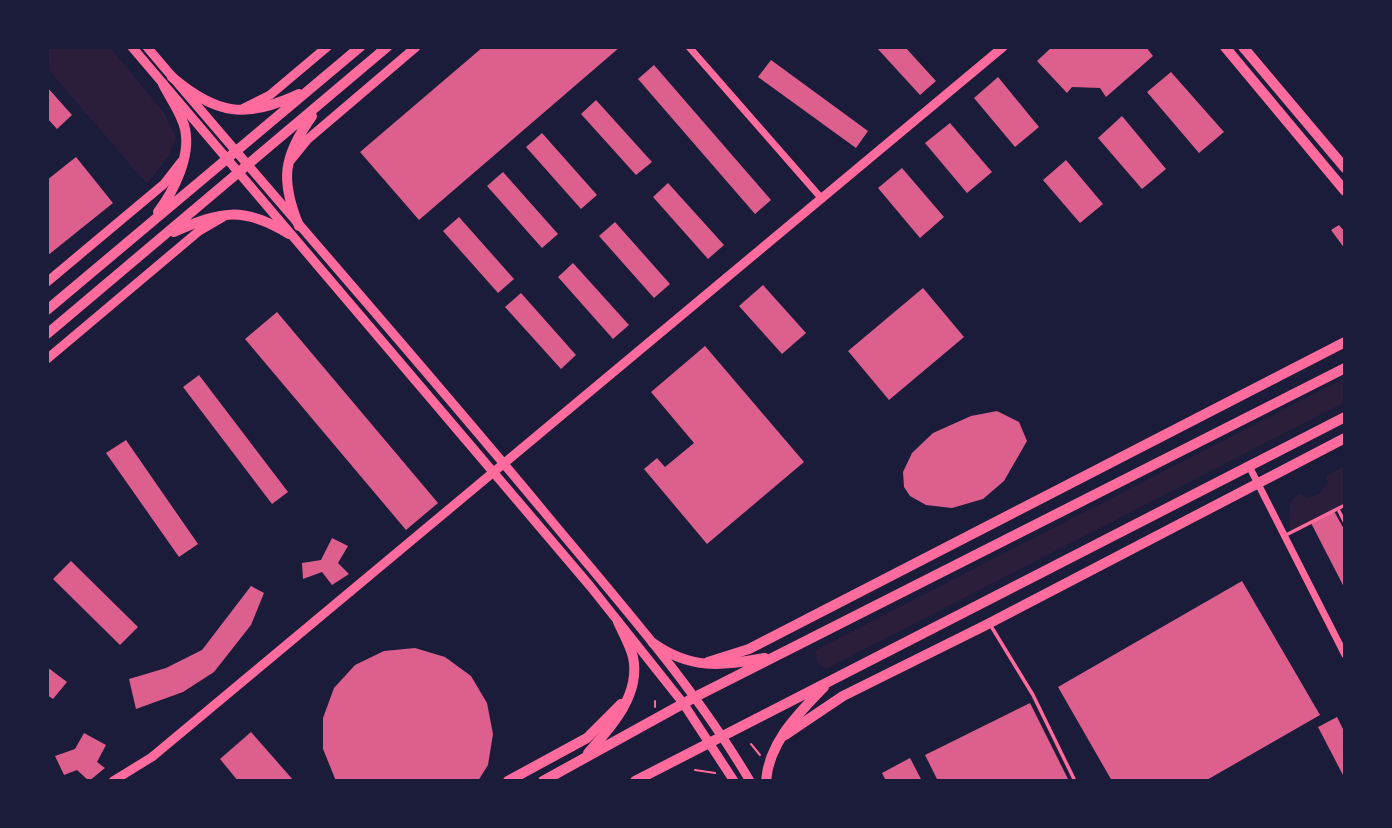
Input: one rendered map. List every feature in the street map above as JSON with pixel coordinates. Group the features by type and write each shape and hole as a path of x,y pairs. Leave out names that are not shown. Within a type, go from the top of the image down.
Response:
{"main road":[{"path":"47,310 360,47"},
{"path":"47,334 239,175 387,47"},
{"path":"1225,47 1345,191"},
{"path":"1243,47 1345,168"},
{"path":"172,77 206,104 238,110 279,103 312,88"},
{"path":"145,228 163,205 184,157 185,128 163,84"},
{"path":"299,226 288,199 286,167 306,125 323,102"},
{"path":"161,238 198,221 234,212 268,221 289,234"},
{"path":"704,664 750,649 1345,342"},
{"path":"1332,374 1345,361"},
{"path":"543,781 683,703 1345,368"},
{"path":"635,781 722,733 831,681 1345,417"},
{"path":"779,740 842,696 990,624 1345,438"},
{"path":"583,759 621,712 630,693 633,658 618,622"},
{"path":"653,643 673,657 704,664 774,657"},
{"path":"766,781 772,752 779,740 831,681"},
{"path":"508,781 587,738 607,721 630,693"}],"street":[{"path":"132,47 618,622 683,703 734,781"},
{"path":"147,47 505,465 697,696 750,781"},
{"path":"238,110 270,95 327,47"},
{"path":"286,167 308,139 416,47"},
{"path":"689,47 822,199"},
{"path":"113,781 152,757 1003,47"},
{"path":"47,282 164,184 184,157"},
{"path":"47,359 199,231 234,212"},
{"path":"1250,468 1345,655"}],"lane":[{"path":"1284,537 1345,505"},
{"path":"1338,509 1345,523"},
{"path":"990,624 1032,695 1075,781"}],"path":[{"path":"751,744 761,756"},
{"path":"695,770 716,773"}],"shaded area":[{"path":"47,47 110,47 165,114 176,137 168,157 147,184 47,68"},
{"path":"1343,379 1345,402 826,669 817,662 816,650"},
{"path":"1345,466 1345,504 1291,533 1289,511 1295,497 1299,494 1309,498 1320,493 1328,482 1326,476"}],"building":[{"path":"483,47 620,47 419,220 360,152"},
{"path":"876,47 905,47 936,81 920,95"},
{"path":"1052,47 1146,47 1153,56 1106,97 1100,88 1072,87 1067,93 1037,61"},
{"path":"771,60 868,131 856,148 758,77"},
{"path":"654,65 771,200 755,214 638,79"},
{"path":"1171,72 1224,132 1199,153 1147,92"},
{"path":"998,77 1039,127 1015,147 974,98"},
{"path":"47,87 72,115 57,129 47,118"},
{"path":"596,100 652,162 636,175 581,114"},
{"path":"1122,116 1166,169 1142,189 1098,138"},
{"path":"950,123 992,172 967,193 925,143"},
{"path":"542,133 597,195 581,209 526,147"},
{"path":"76,157 113,203 47,256 47,180"},
{"path":"1066,160 1103,204 1080,223 1043,180"},
{"path":"902,168 944,217 920,238 878,188"},
{"path":"503,172 558,234 542,248 487,186"},
{"path":"668,183 724,245 708,259 653,197"},
{"path":"459,217 514,279 498,293 443,231"},
{"path":"615,222 670,284 654,298 599,236"},
{"path":"1339,225 1345,232 1345,249 1331,230"},
{"path":"573,263 629,325 613,339 558,277"},
{"path":"763,285 806,333 782,354 739,306"},
{"path":"923,288 964,337 889,400 848,351"},
{"path":"521,293 576,355 561,369 505,307"},
{"path":"277,312 438,503 406,530 245,339"},
{"path":"705,346 804,462 707,544 644,469 657,458 665,467 694,443 651,392"},
{"path":"199,375 288,492 272,504 183,387"},
{"path":"997,411 1019,422 1027,441 1004,481 983,499 952,508 926,505 910,496 904,487 903,472 912,453 933,433 971,416"},
{"path":"126,440 198,544 179,557 106,453"},
{"path":"1334,511 1345,531 1345,589 1311,523"},
{"path":"332,538 348,546 338,563 349,574 332,585 322,572 303,579 302,563 321,560"},
{"path":"71,561 138,627 120,645 53,579"},
{"path":"1242,581 1320,715 1205,781 1112,781 1058,687"},
{"path":"251,586 264,593 251,625 214,672 183,692 136,709 129,679 166,668 202,650"},
{"path":"415,648 445,657 471,676 487,703 493,734 488,765 478,781 336,781 323,749 323,718 334,688 355,665 384,651"},
{"path":"47,667 67,682 53,699 47,695"},
{"path":"1030,703 1069,781 938,781 925,755"},
{"path":"1337,717 1345,733 1345,779 1318,727"},
{"path":"251,732 294,781 238,781 220,759"},
{"path":"84,733 106,745 97,762 105,768 89,781 77,770 64,775 55,756 75,749"},
{"path":"910,758 922,781 886,781 882,773"}]}
